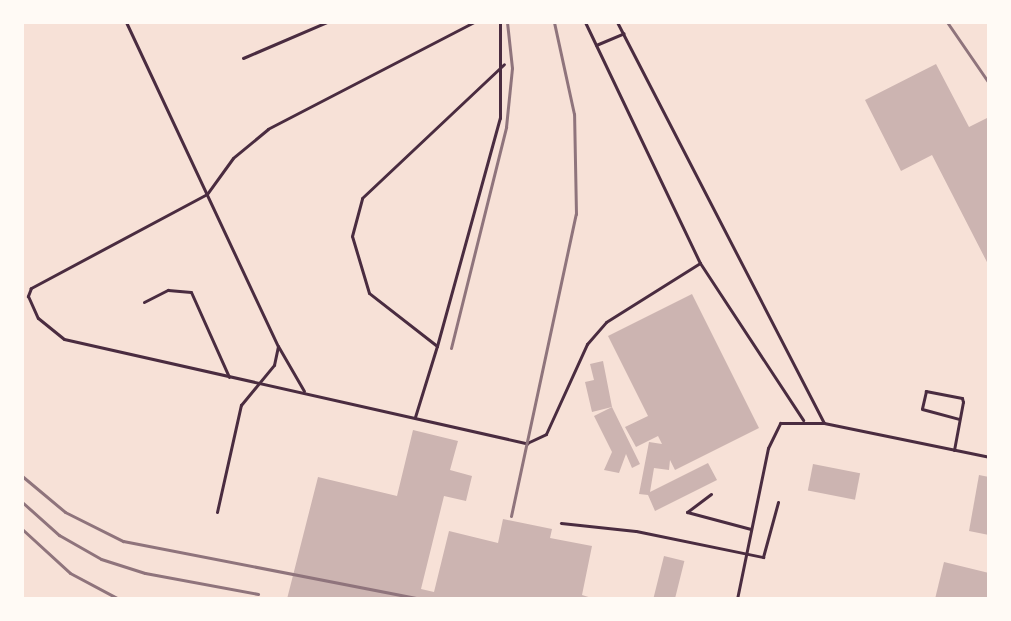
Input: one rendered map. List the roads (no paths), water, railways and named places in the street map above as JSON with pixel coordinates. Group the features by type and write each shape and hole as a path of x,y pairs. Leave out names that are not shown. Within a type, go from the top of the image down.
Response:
{"lane":[{"path":"33,22 52,22"},
{"path":"126,22 278,346 304,391"},
{"path":"243,58 327,22"},
{"path":"474,22 268,129 233,158 207,194 31,288 28,296 47,329 64,339 524,443 538,441 554,422 587,344 606,322 700,263"},
{"path":"415,417 500,118 504,64 500,22"},
{"path":"585,22 700,263 803,420"},
{"path":"617,22 824,423"},
{"path":"596,45 624,33"},
{"path":"437,346 369,293 352,236 362,198 504,64"},
{"path":"144,302 168,290 191,292 229,377"},
{"path":"217,512 241,405 274,365 278,346"},
{"path":"954,450 959,419 960,395 926,391 922,409 959,419"},
{"path":"737,599 774,431 780,423 803,420 824,423 989,457"},
{"path":"711,494 687,512 751,529"},
{"path":"561,523 636,531 747,553 767,554 778,502"}],"railway":[{"path":"451,348 506,127 512,68 507,22"},
{"path":"511,516 576,214 574,114 554,22"},
{"path":"947,22 989,83"},
{"path":"22,476 65,512 123,541 422,599"},
{"path":"22,502 59,535 101,559 145,573 258,594"},
{"path":"22,529 70,573 119,599"}]}
